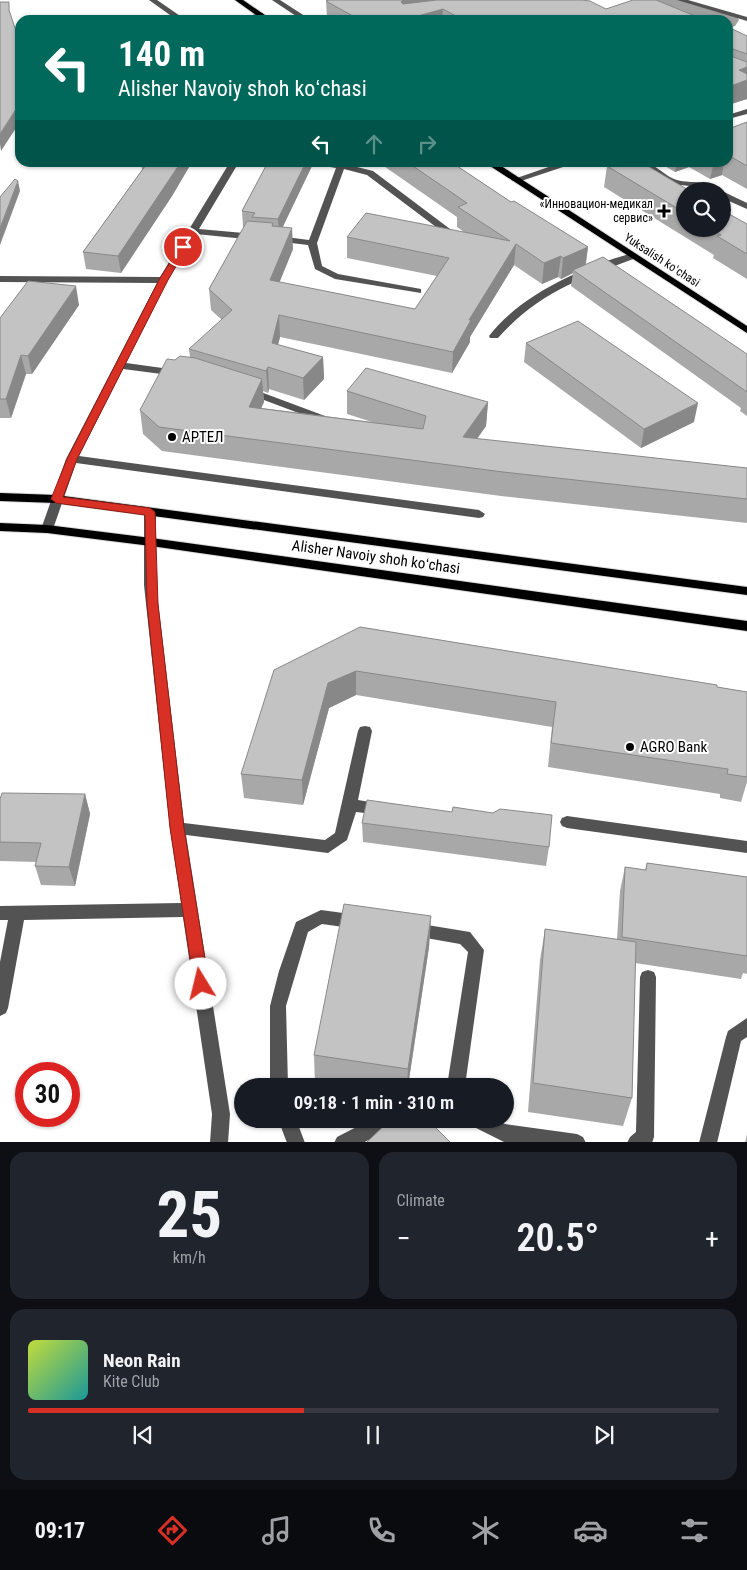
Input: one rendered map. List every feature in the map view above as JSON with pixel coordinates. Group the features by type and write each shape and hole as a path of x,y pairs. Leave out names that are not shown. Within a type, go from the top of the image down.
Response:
{"main road":[{"path":"238,0 260,15"},
{"name":"Yuksalish koʻchasi","path":"496,167 747,330"},
{"name":"Alisher Navoiy shoh koʻchasi","path":"0,497 56,499 747,591"},
{"name":"Alisher Navoiy shoh koʻchasi","path":"0,527 47,529 152,542 747,626"}],"street":[{"path":"152,0 174,15"},
{"path":"274,0 299,15"},
{"path":"680,0 747,18"},
{"path":"733,115 747,111"},
{"path":"47,529 56,499 72,459 163,280 232,167"},
{"path":"341,167 312,243 318,267 335,276 418,291"},
{"path":"346,167 370,172 460,240"},
{"path":"515,180 558,167"},
{"path":"650,167 676,182"},
{"path":"731,198 747,206"},
{"path":"193,231 312,243"},
{"path":"494,336 510,316 534,297 557,285 633,256"},
{"path":"0,279 163,280"},
{"path":"120,365 189,375"},
{"path":"232,386 336,424"},
{"path":"72,459 479,514"},
{"path":"150,512 152,542 150,585 177,828 221,1114 219,1142"},
{"path":"177,828 328,847 342,836 365,731"},
{"path":"350,805 397,811"},
{"path":"567,822 747,847"},
{"path":"0,913 190,910"},
{"path":"0,1008 18,912"},
{"path":"279,1078 278,1006 302,927 321,917 378,925"},
{"path":"397,928 464,937 476,950 457,1078"},
{"path":"636,1142 645,1136 648,977"},
{"path":"708,1142 734,1037 747,1026"},
{"path":"291,1128 296,1142"},
{"path":"343,1142 372,1128"},
{"path":"493,1128 504,1134 577,1142"}],"building":[{"path":"403,0 401,2 403,4 437,0 582,0 590,1 606,9 633,0 656,0 693,15 454,15 443,9 422,15 351,15 326,1"},
{"path":"0,2 9,2 9,10 15,28 15,111 0,134"},
{"path":"733,29 747,36 747,54 733,49"},
{"path":"733,57 747,62 747,67 739,70 747,74 747,80 733,85"},
{"path":"747,122 747,166 733,158 733,127"},
{"path":"144,167 178,167 118,256 83,252"},
{"path":"265,167 304,167 278,219 252,217 255,213 242,211"},
{"path":"414,167 458,167 511,202 514,201 588,247 563,258 561,256 544,263 516,244 469,320 471,320 453,352 279,315 272,343 323,357 303,378 268,367 266,371 189,349 232,310 209,289 247,221 273,223 272,226 292,228 270,280 415,309 449,258 347,237 366,213 510,241 458,207 467,203"},
{"path":"609,167 649,167 676,183 676,208"},
{"path":"15,179 18,181 0,228 0,197"},
{"path":"731,215 747,224 747,254 719,237 731,237"},
{"path":"603,257 747,354 747,392 573,270"},
{"path":"28,281 76,286 28,356 21,355 6,399 0,399 0,318"},
{"path":"578,321 698,403 644,429 526,343"},
{"path":"180,356 195,358 262,379 249,407 423,429 426,416 347,391 366,368 488,402 463,437 747,468 747,499 503,472 159,427 140,410 167,359 175,360"},
{"path":"360,627 717,685 717,687 747,692 747,777 727,774 728,769 551,743 556,702 356,671 328,683 302,780 241,774 274,670"},
{"path":"2,793 85,794 69,867 35,866 41,843 0,842 0,799"},
{"path":"367,800 452,812 453,807 493,813 500,809 552,815 549,847 362,823"},
{"path":"647,863 747,877 747,956 622,937 625,867 646,870"},
{"path":"344,904 431,916 408,1069 314,1055"},
{"path":"545,929 636,942 632,1098 533,1083"},
{"path":"382,1128 436,1128 450,1142 367,1142"}],"waterway":[{"path":"655,0 708,15"}],"place":[{"name":"«Инновацион-медикал сервис»","path":"664,211"},
{"name":"АРТЕЛ","path":"172,437"},
{"name":"AGRO Bank","path":"630,747"}],"route":[{"path":"183,247 163,280 72,459 56,499 150,512 152,542 150,585 152,604 177,828 201,984"}]}
